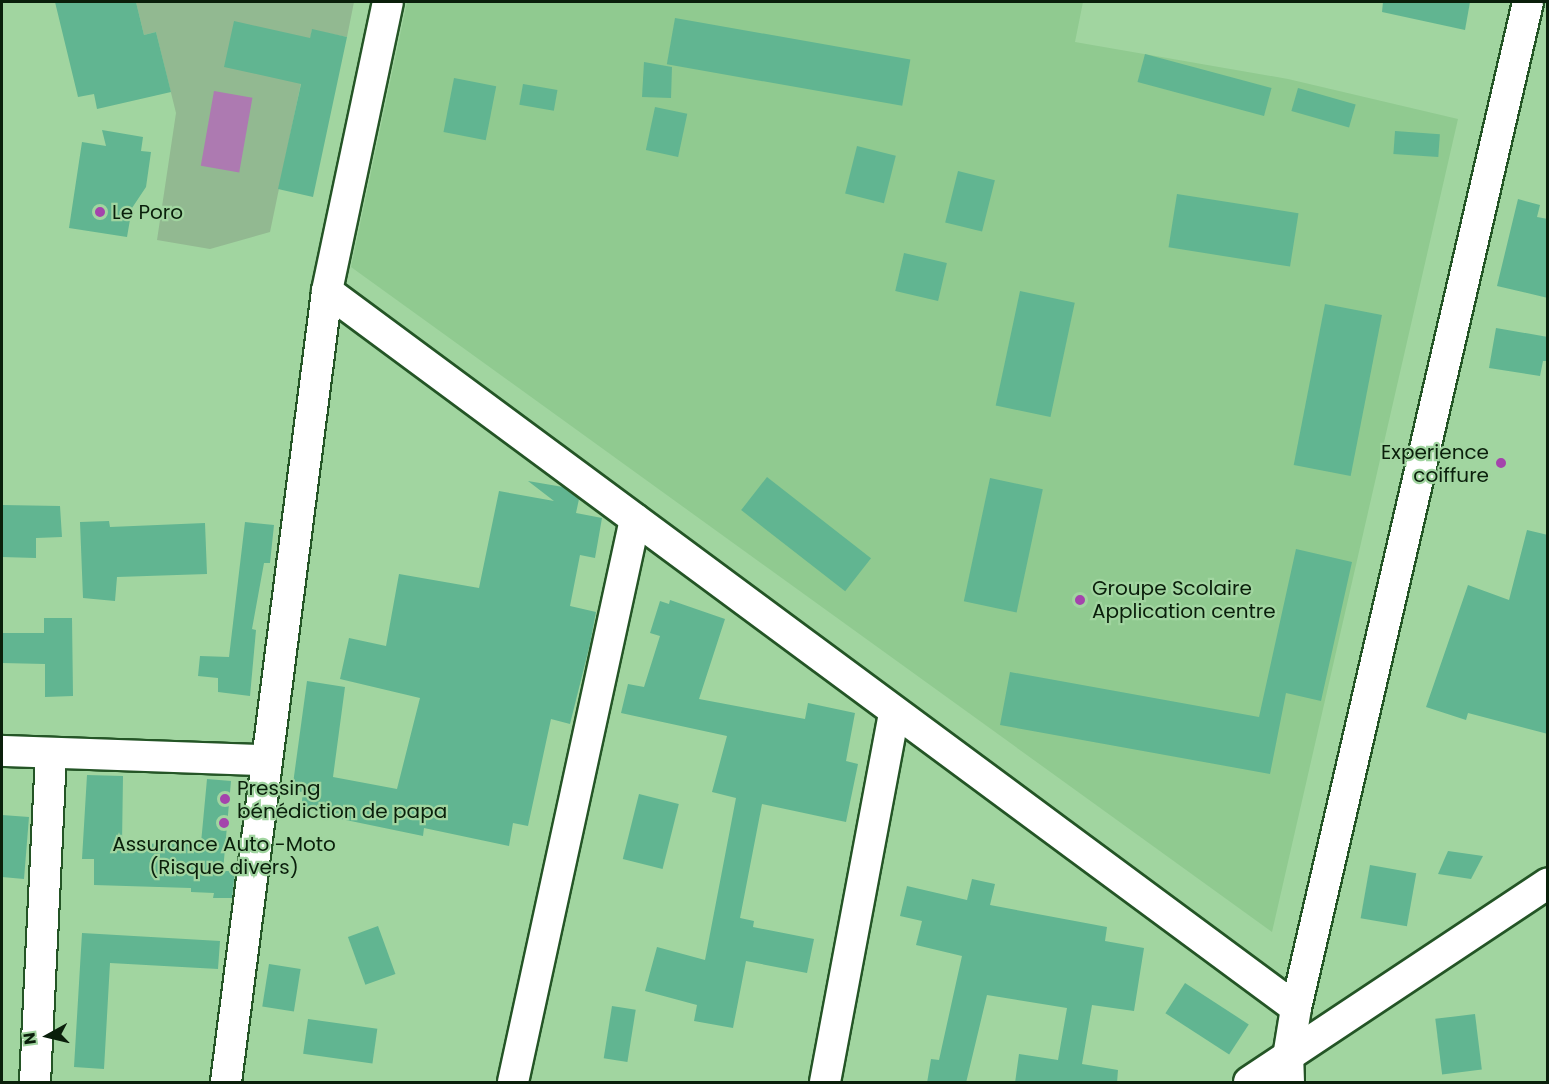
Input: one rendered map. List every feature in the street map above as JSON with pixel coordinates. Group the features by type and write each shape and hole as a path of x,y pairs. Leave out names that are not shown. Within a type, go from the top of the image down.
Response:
{"street":[{"path":"226,1083 265,760 327,291 388,2"},
{"path":"1288,1070 1296,1008 1528,2"},
{"path":"327,291 1296,1008"},
{"path":"513,1083 635,519"},
{"path":"825,1083 894,712"},
{"path":"2,751 265,760"},
{"path":"35,1083 51,753"},
{"path":"1249,1083 1288,1070 1548,883"}],"shaded area":[{"path":"136,2 354,2 347,37 312,30 270,232 210,249 157,240 176,113 156,32 144,35"},
{"name":"Groupe Scolaire Application centre","path":"407,2 1083,2 1075,42 1288,79 1458,119 1272,932 351,267"},
{"path":"214,91 252,98 239,173 201,166"}],"building":[{"path":"55,2 136,2 144,35 156,32 171,92 97,109 94,94 78,97"},
{"path":"1383,2 1470,2 1465,30 1382,12"},
{"path":"675,18 910,60 902,106 667,64"},
{"path":"234,21 310,38 312,29 347,37 313,197 278,189 301,84 224,67"},
{"path":"1145,54 1272,88 1264,116 1137,82"},
{"path":"644,62 672,67 671,98 642,97"},
{"path":"454,78 496,86 486,140 444,132"},
{"path":"523,84 557,90 554,111 519,105"},
{"path":"1298,88 1356,105 1349,128 1291,111"},
{"path":"655,107 687,114 678,157 646,150"},
{"path":"102,130 143,137 141,151 151,152 146,187 132,208 127,237 69,228 82,142 106,146"},
{"path":"1395,131 1440,134 1438,157 1393,154"},
{"path":"857,146 896,156 884,203 845,194"},
{"path":"958,171 995,180 982,232 945,222"},
{"path":"1177,194 1298,213 1290,267 1169,247"},
{"path":"1518,199 1540,205 1537,217 1548,219 1548,298 1497,286"},
{"path":"904,253 947,263 938,301 895,291"},
{"path":"1020,291 1075,303 1050,417 996,405"},
{"path":"1325,304 1382,315 1351,476 1294,465"},
{"path":"1496,328 1548,337 1548,361 1543,361 1540,376 1489,368"},
{"path":"767,477 871,558 845,591 741,510"},
{"path":"990,478 1043,489 1017,612 964,601"},
{"path":"528,481 563,487 579,499 576,513 602,518 595,558 580,555 570,606 596,612 590,644 570,724 551,719 528,826 513,823 509,846 424,828 423,836 341,819 342,814 301,809 303,792 292,791 307,681 345,687 333,777 397,789 420,698 340,679 349,638 386,646 399,574 479,588 499,491 554,501"},
{"path":"2,505 60,506 62,537 36,538 36,558 2,557"},
{"path":"109,521 110,527 205,523 207,574 117,577 115,601 83,598 80,522"},
{"path":"245,522 274,525 270,563 264,563 252,629 256,630 250,696 218,692 218,678 198,676 200,656 229,657"},
{"path":"1527,530 1548,535 1548,734 1468,713 1466,720 1426,707 1468,585 1509,600"},
{"path":"1296,549 1352,562 1321,701 1286,693 1270,774 1000,725 1010,672 1259,717"},
{"path":"670,600 725,619 699,699 805,719 808,703 855,713 846,761 858,764 846,822 762,804 740,918 754,921 753,927 814,939 807,973 746,961 733,1028 694,1021 697,1005 645,991 657,947 705,960 736,798 712,792 727,736 621,713 628,684 644,687 660,636 650,633 660,601 669,604"},
{"path":"44,618 72,618 73,696 45,697 45,664 2,663 2,633 44,633"},
{"path":"87,775 123,776 122,844 201,843 207,779 231,781 223,871 235,871 232,898 213,898 214,893 191,892 191,888 94,885 94,859 82,859"},
{"path":"639,794 679,804 663,869 623,859"},
{"path":"2,815 29,817 24,879 2,877"},
{"path":"1448,851 1483,856 1471,879 1438,874"},
{"path":"1370,865 1416,873 1407,926 1361,918"},
{"path":"972,879 995,884 990,905 1107,927 1105,941 1144,948 1134,1011 1092,1005 1082,1064 1118,1070 1117,1083 1015,1083 1019,1054 1058,1060 1067,1008 987,995 966,1083 927,1083 931,1059 939,1060 962,956 916,945 922,921 900,916 907,886 967,900"},
{"path":"378,926 395,974 365,985 348,937"},
{"path":"82,933 220,941 218,969 110,963 104,1069 74,1067"},
{"path":"269,964 301,969 294,1011 262,1006"},
{"path":"1185,983 1249,1024 1229,1055 1165,1013"},
{"path":"612,1006 636,1010 627,1062 604,1058"},
{"path":"1475,1014 1482,1070 1442,1074 1435,1019"},
{"path":"308,1019 377,1029 372,1063 303,1054"}],"place":[{"name":"Le Poro","path":"100,212"},
{"name":"Experience coiffure","path":"1501,463"},
{"name":"Groupe Scolaire Application centre","path":"1080,600"},
{"name":"Pressing bénédiction de papa","path":"225,799"},
{"name":"Assurance Auto -Moto (Risque divers)","path":"224,823"}]}
